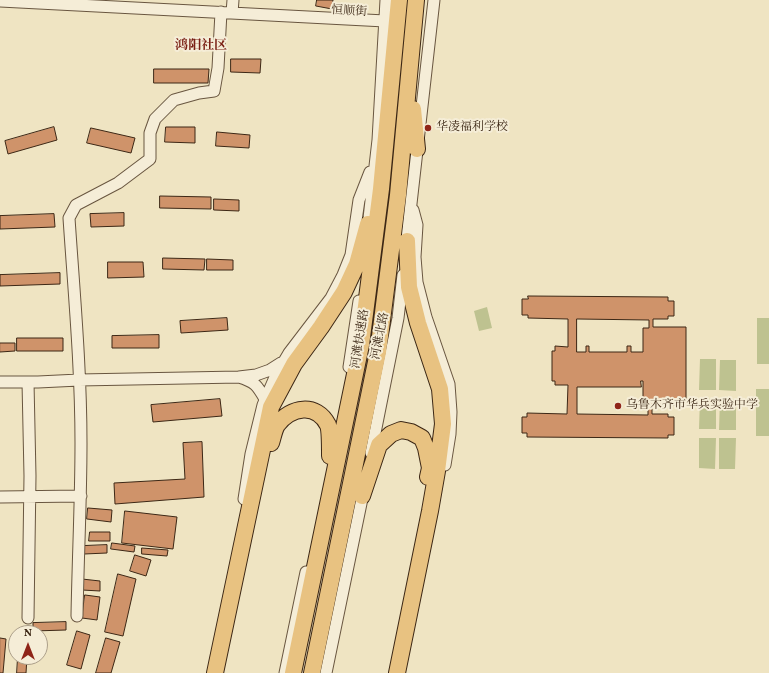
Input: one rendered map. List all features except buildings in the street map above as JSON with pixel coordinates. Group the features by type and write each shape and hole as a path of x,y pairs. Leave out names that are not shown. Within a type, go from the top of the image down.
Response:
{"highway":[{"name":"河滩快速路","path":"294,673 361,345 381,189 399,0"},
{"name":"河滩快速路","path":"312,673 378,352 398,196 416,0"},
{"path":"378,140 394,51"},
{"path":"409,75 417,149"},
{"path":"221,673 262,470 271,407 294,364 344,292 357,264 369,220"},
{"path":"390,673 427,508 437,471 443,424 440,389 418,323 409,287 407,241"},
{"path":"215,673 262,470 276,426 286,415 298,410 310,410 321,416 329,426 330,456"},
{"path":"362,496 379,445 391,434 401,430 411,432 422,438 426,448 430,468 427,508 397,673"}],"street":[{"path":"77,616 81,496 81,441 79,380 69,218 76,205 118,183 150,159 150,134 154,119 174,100 199,93 214,91 225,14 232,0"},
{"path":"285,673 350,361 364,264 378,140 386,0"},
{"name":"河滩北路","path":"326,673 398,318 434,0"},
{"name":"恒顺街","path":"0,1 384,24"},
{"name":"恒顺街","path":"0,8 126,15 225,14"},
{"path":"208,673 245,494 256,430 263,405 276,375 289,352 332,298 343,275 351,255 359,200 376,159"},
{"path":"403,673 442,486 450,434 451,412 449,384 426,317 417,282 415,257 417,225 411,202"},
{"path":"0,382 239,377 256,375 270,370 284,362"},
{"path":"239,377 251,381 258,388 265,399"},
{"path":"28,382 30,496 28,618"},
{"path":"0,497 81,496"}],"green space":[{"path":"487,307 492,328 479,331 474,311"},
{"path":"757,318 769,318 769,364 757,364"},
{"path":"700,359 716,359 716,390 699,390"},
{"path":"720,360 736,360 736,391 719,390"},
{"path":"756,389 769,389 769,436 756,436"},
{"path":"700,398 716,399 716,429 699,429"},
{"path":"720,399 736,399 736,430 719,430"},
{"path":"699,438 716,438 715,469 699,468"},
{"path":"719,438 736,438 735,469 719,469"}],"place":[{"name":"华凌福利学校","path":"428,128"},
{"name":"乌鲁木齐市华兵实验中学","path":"618,406"}],"district":[{"name":"鸿阳社区","path":"201,47"}]}
